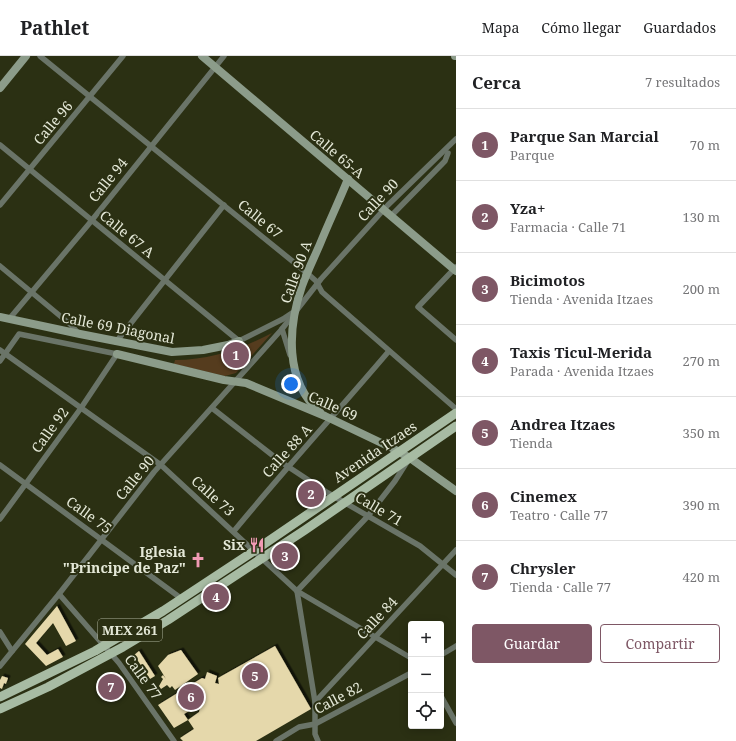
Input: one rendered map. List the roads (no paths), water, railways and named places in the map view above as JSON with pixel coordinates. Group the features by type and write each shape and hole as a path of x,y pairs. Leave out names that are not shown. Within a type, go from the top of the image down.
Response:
{"main road":[{"path":"0,88 26,56"},
{"name":"Calle 65-A","path":"202,56 455,269"},
{"name":"Calle 90 A","path":"328,417 318,410 306,394 296,372 292,355 291,335 302,284 348,179"},
{"name":"Calle 69 Diagonal","path":"0,316 116,342 179,353 228,345 239,341"},
{"name":"Calle 69","path":"117,354 235,382 246,383 328,417 399,452 410,458 456,491"},
{"name":"Avenida Itzaes","path":"0,697 104,646 182,599 456,413"},
{"name":"Avenida Itzaes","path":"0,709 48,687 111,654 168,620 344,503 456,426"}],"street":[{"name":"Calle 67","path":"40,56 318,281 322,292 456,409"},
{"name":"Calle 96","path":"0,205 124,56"},
{"name":"Calle 94","path":"10,318 224,56"},
{"name":"Calle 90","path":"0,666 161,465 282,329 318,281 384,210 456,139"},
{"name":"Calle 67 A","path":"0,145 239,341"},
{"name":"Calle 90","path":"391,216 445,161 448,153"},
{"path":"116,342 224,205"},
{"path":"0,266 80,334"},
{"path":"455,269 418,307 456,340"},
{"name":"Calle 69 Diagonal","path":"239,341 283,319 295,311"},
{"path":"282,329 296,372"},
{"path":"0,361 19,334 117,354"},
{"name":"Calle 73","path":"0,350 161,465 297,591 409,657"},
{"name":"Calle 88 A","path":"234,531 328,417 389,351"},
{"name":"Calle 92","path":"0,519 81,408 117,354"},
{"name":"Calle 71","path":"212,408 288,467 344,503 420,546 456,575"},
{"path":"318,741 315,734 315,702 297,591 368,516 395,481 410,458"},
{"name":"Calle 75","path":"0,465 182,599"},
{"name":"Calle 84","path":"315,702 456,550"},
{"name":"Calle 77","path":"58,594 111,654 174,741"},
{"path":"0,632 12,651"},
{"path":"444,653 456,646"},
{"name":"Calle 82","path":"276,741 299,727 315,724 408,675"},
{"path":"444,702 456,724"}],"place":[{"name":"Parque San Marcial","path":"236,355"},
{"name":"Yza+","path":"311,494"},
{"name":"Six","path":"257,545"},
{"name":"Bicimotos","path":"285,556"},
{"name":"Iglesia \"Principe de Paz\"","path":"198,560"},
{"name":"Taxis Ticul-Merida","path":"216,597"},
{"name":"Andrea Itzaes","path":"255,676"},
{"name":"Chrysler","path":"111,687"},
{"name":"Cinemex","path":"191,697"}]}
